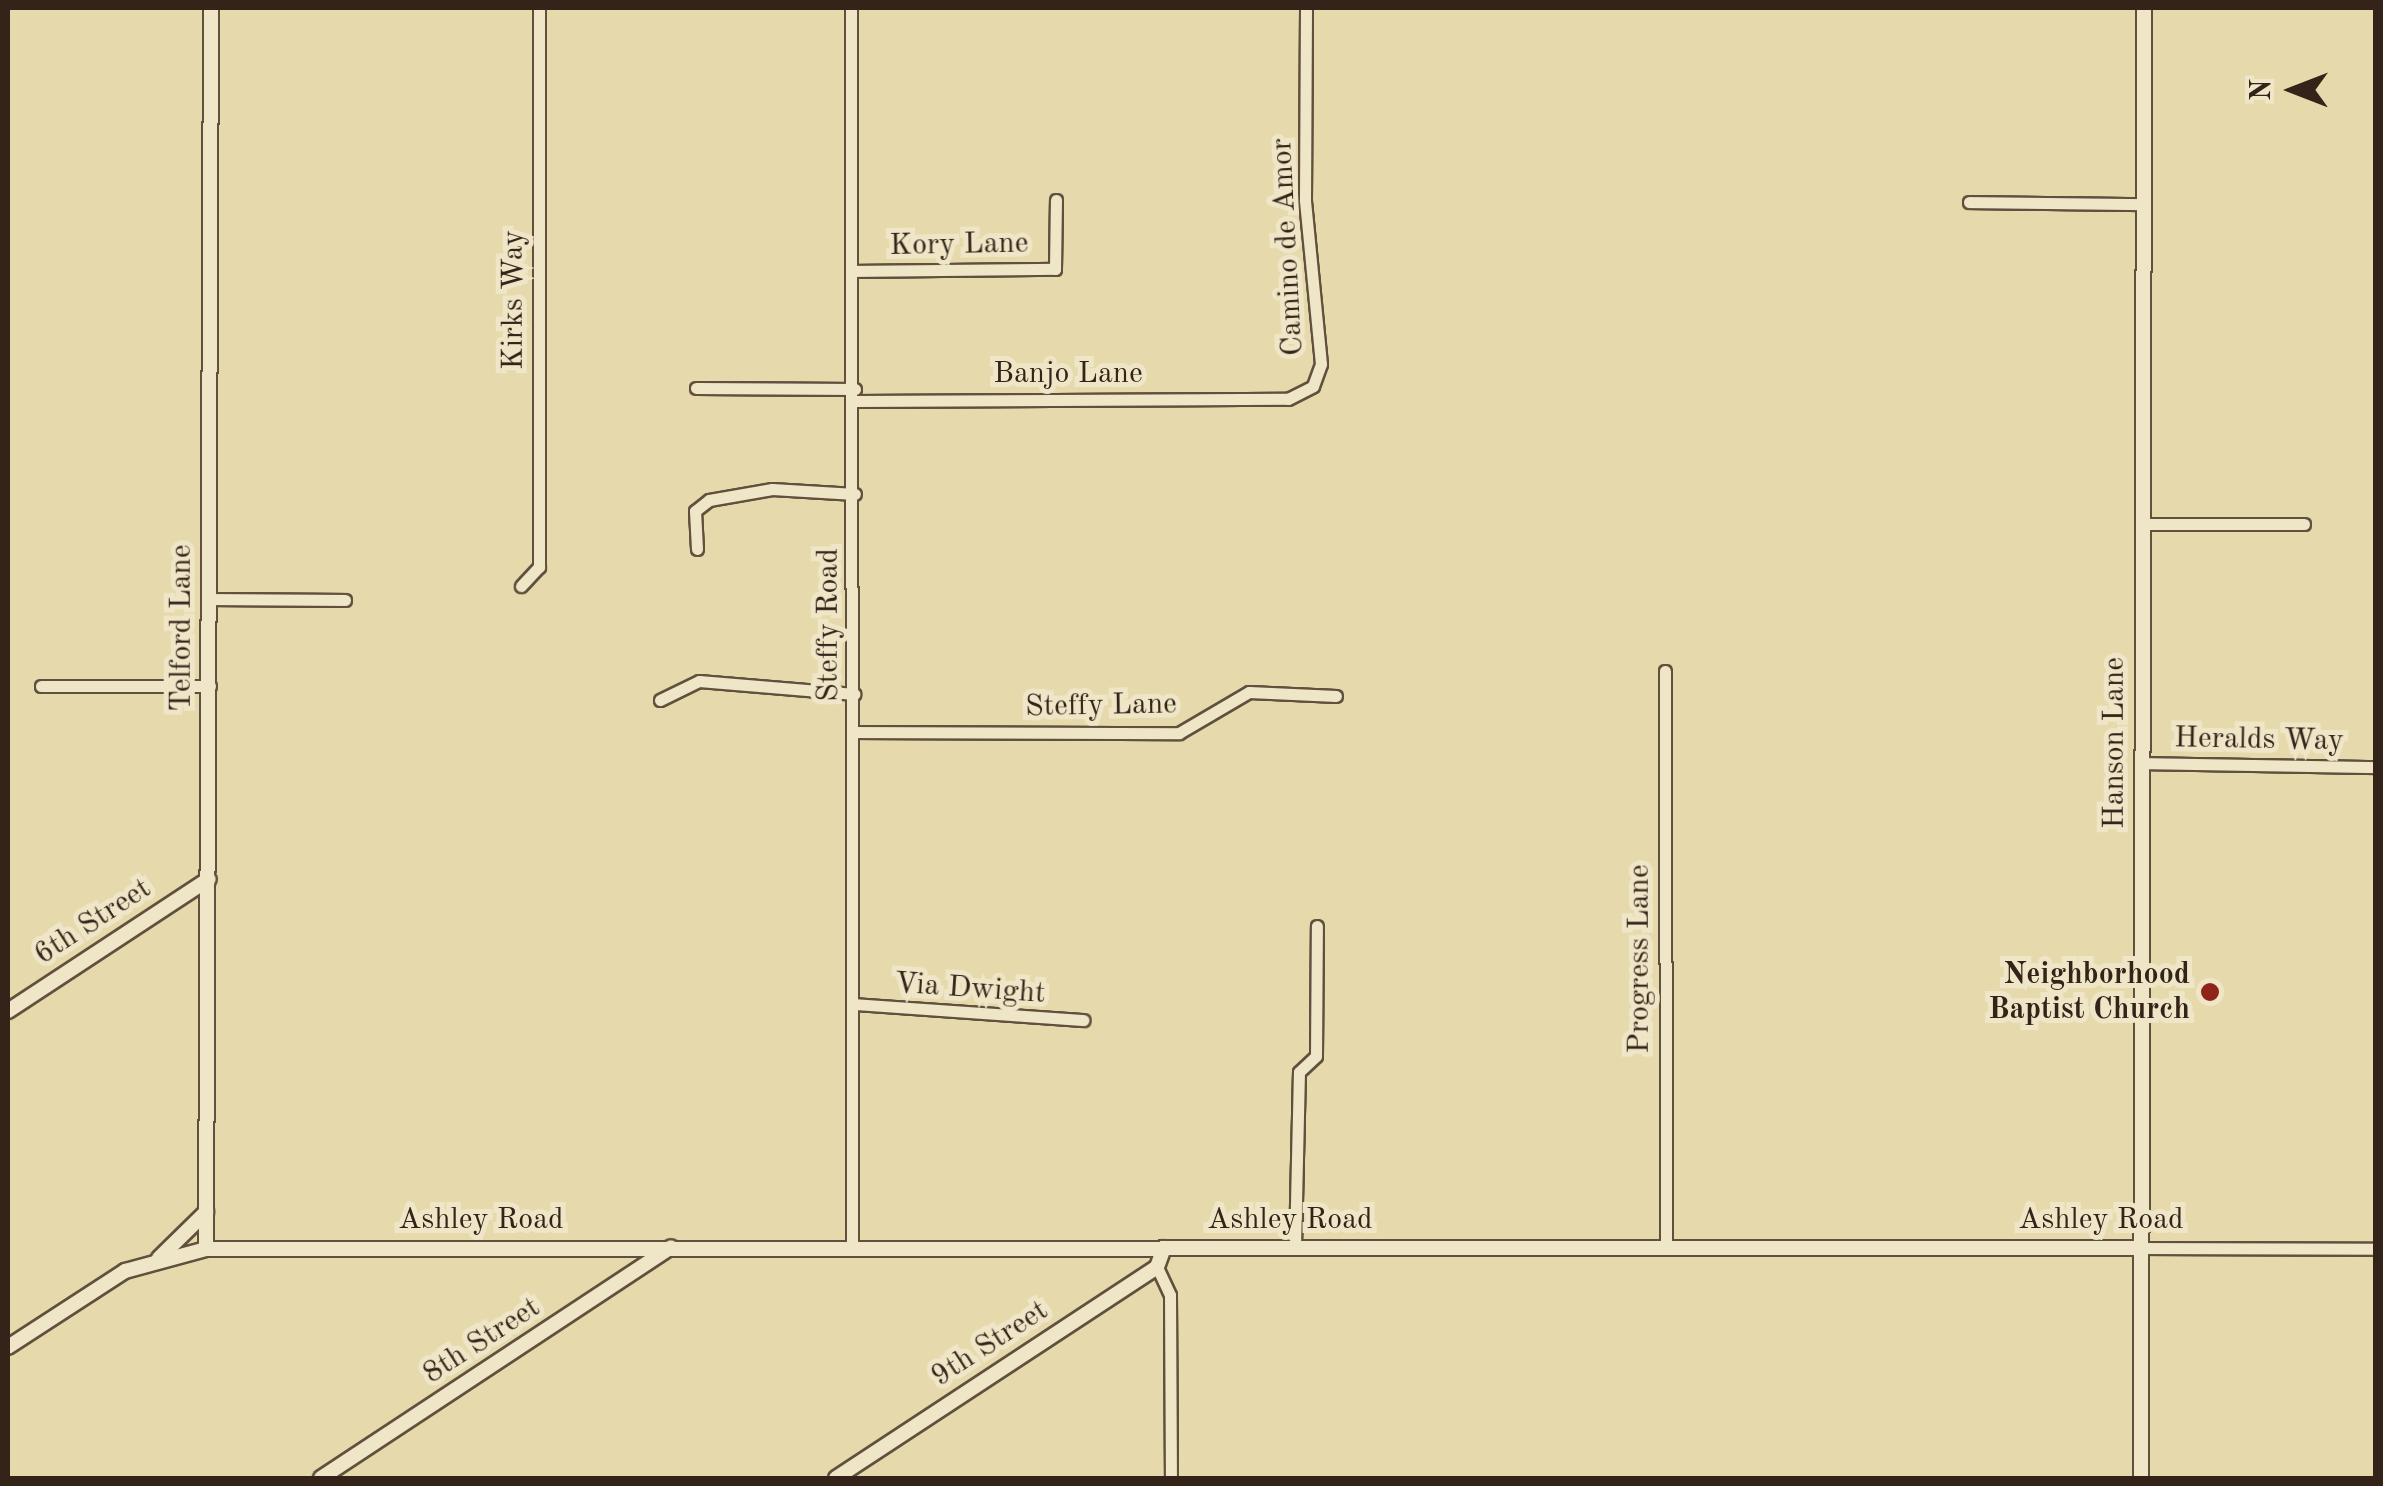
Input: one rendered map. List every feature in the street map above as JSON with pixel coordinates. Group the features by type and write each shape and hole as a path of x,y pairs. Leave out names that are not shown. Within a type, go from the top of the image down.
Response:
{"street":[{"name":"Telford Lane","path":"206,1249 211,8"},
{"name":"Kirks Way","path":"520,586 539,567 540,8"},
{"name":"Steffy Road","path":"851,8 855,395 852,1242"},
{"name":"Camino de Amor","path":"1280,398 1313,386 1321,364 1305,200 1306,8"},
{"name":"Hanson Lane","path":"2141,1478 2144,8"},
{"name":"Kory Lane","path":"854,271 1055,269 1056,200"},
{"path":"1968,202 2144,204"},
{"name":"Banjo Lane","path":"696,388 855,395 1280,398"},
{"path":"697,549 695,510 709,500 772,489 855,494"},
{"path":"2143,524 2304,524"},
{"path":"210,599 345,600"},
{"name":"Progress Lane","path":"1665,671 1666,1247"},
{"path":"660,700 699,681 854,694"},
{"path":"41,686 210,686"},
{"name":"Steffy Lane","path":"854,732 1179,734 1250,692 1336,696"},
{"name":"Heralds Way","path":"2142,763 2376,767"},
{"name":"6th Street","path":"8,1011 209,879"},
{"path":"1296,1247 1299,1072 1316,1056 1317,926"},
{"name":"Via Dwight","path":"854,1004 1082,1020"},
{"path":"8,1347 158,1258 206,1212"},
{"name":"Ashley Road","path":"158,1258 206,1249 671,1247 852,1242 1164,1248 2376,1249"},
{"name":"8th Street","path":"321,1478 671,1247"},
{"path":"1164,1248 1157,1267 1170,1294 1171,1478"},
{"name":"9th Street","path":"836,1478 1157,1267"}],"place":[{"name":"Neighborhood Baptist Church","path":"2210,992"}]}
